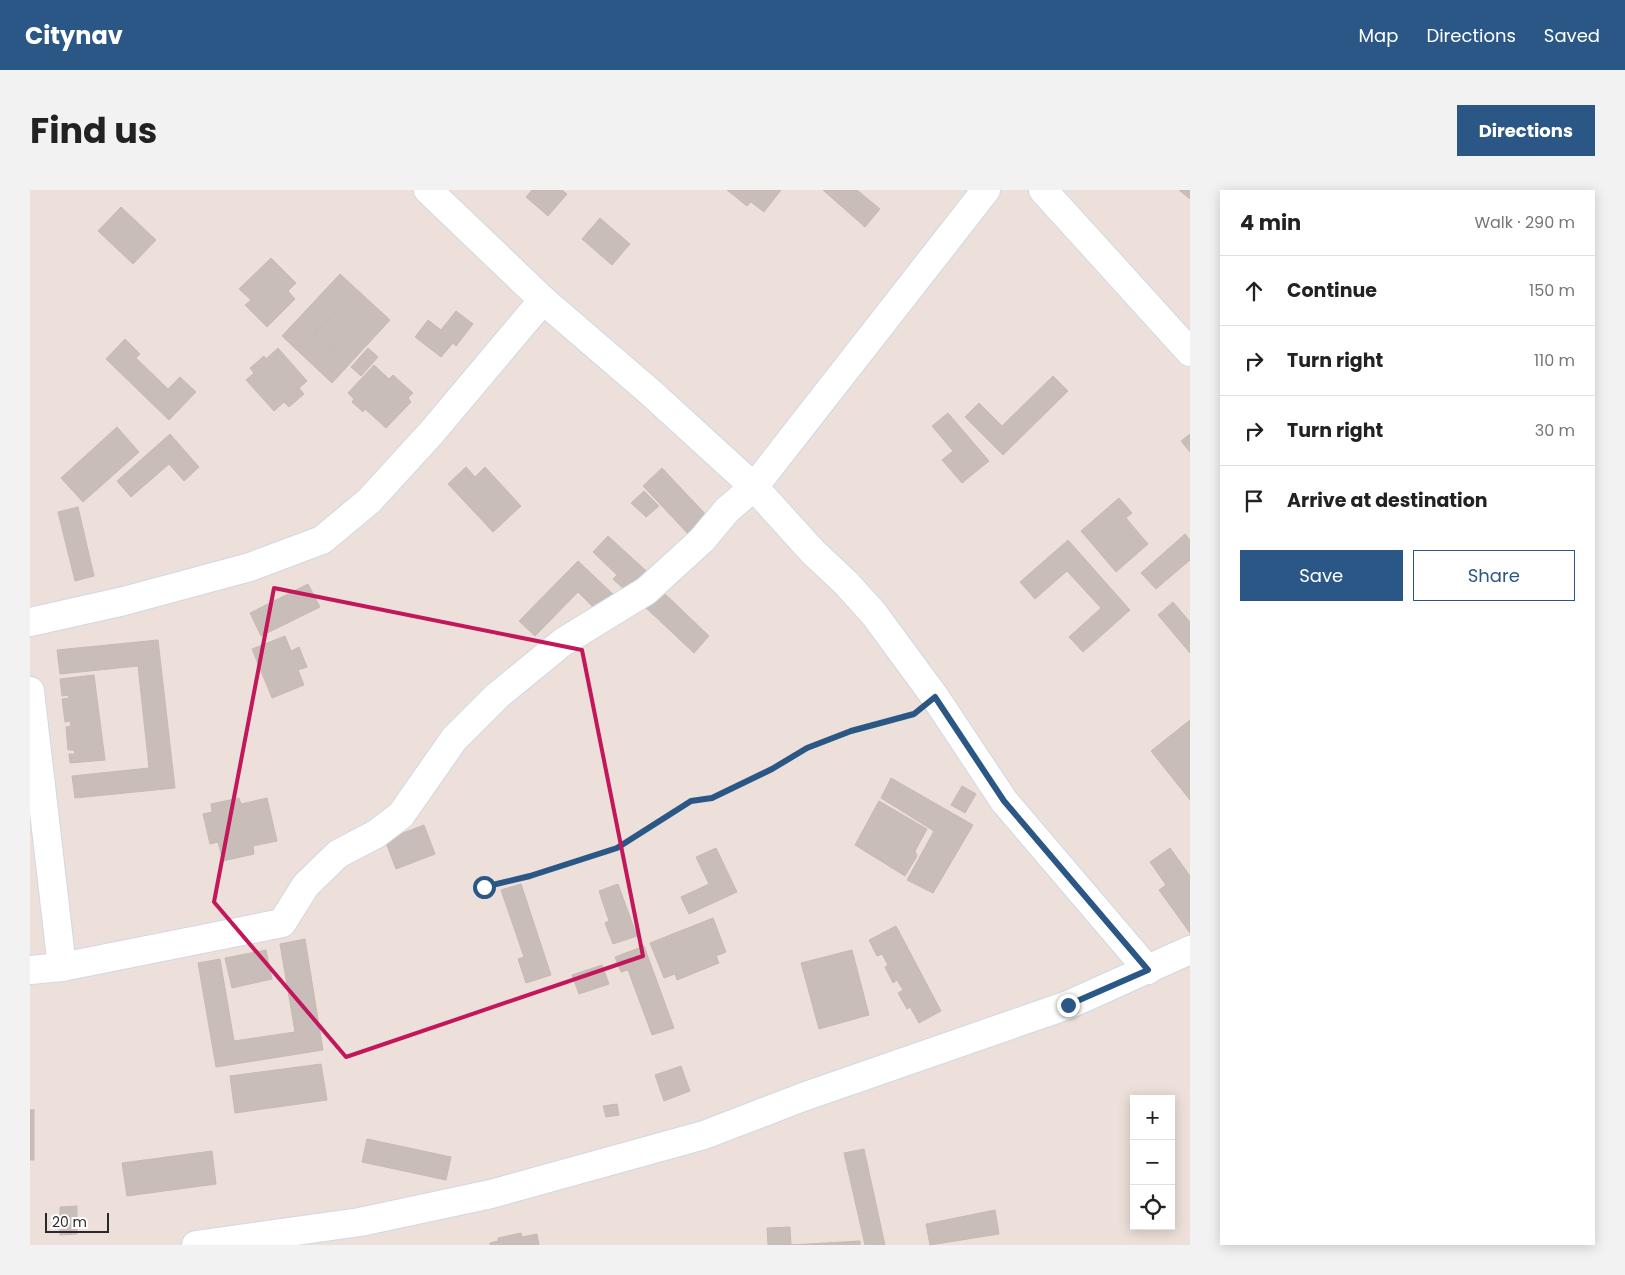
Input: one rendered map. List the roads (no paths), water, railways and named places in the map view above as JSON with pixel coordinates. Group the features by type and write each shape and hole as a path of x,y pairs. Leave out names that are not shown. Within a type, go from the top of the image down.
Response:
{"street":[{"path":"428,190 543,300 650,392 754,487 813,552 874,614 935,697 1004,801 1148,970"},
{"path":"30,970 62,967 282,923 306,885 338,854 376,834 402,815 454,739 497,696 563,642 646,591 702,540 727,510 754,487 986,190"},
{"path":"1043,190 1190,352"},
{"path":"30,622 124,601 250,567 322,540 369,501 432,432 543,300"},
{"path":"30,691 62,967"},
{"path":"196,1245 369,1220 491,1194 704,1136 802,1096 1068,1005 1190,950"}]}
